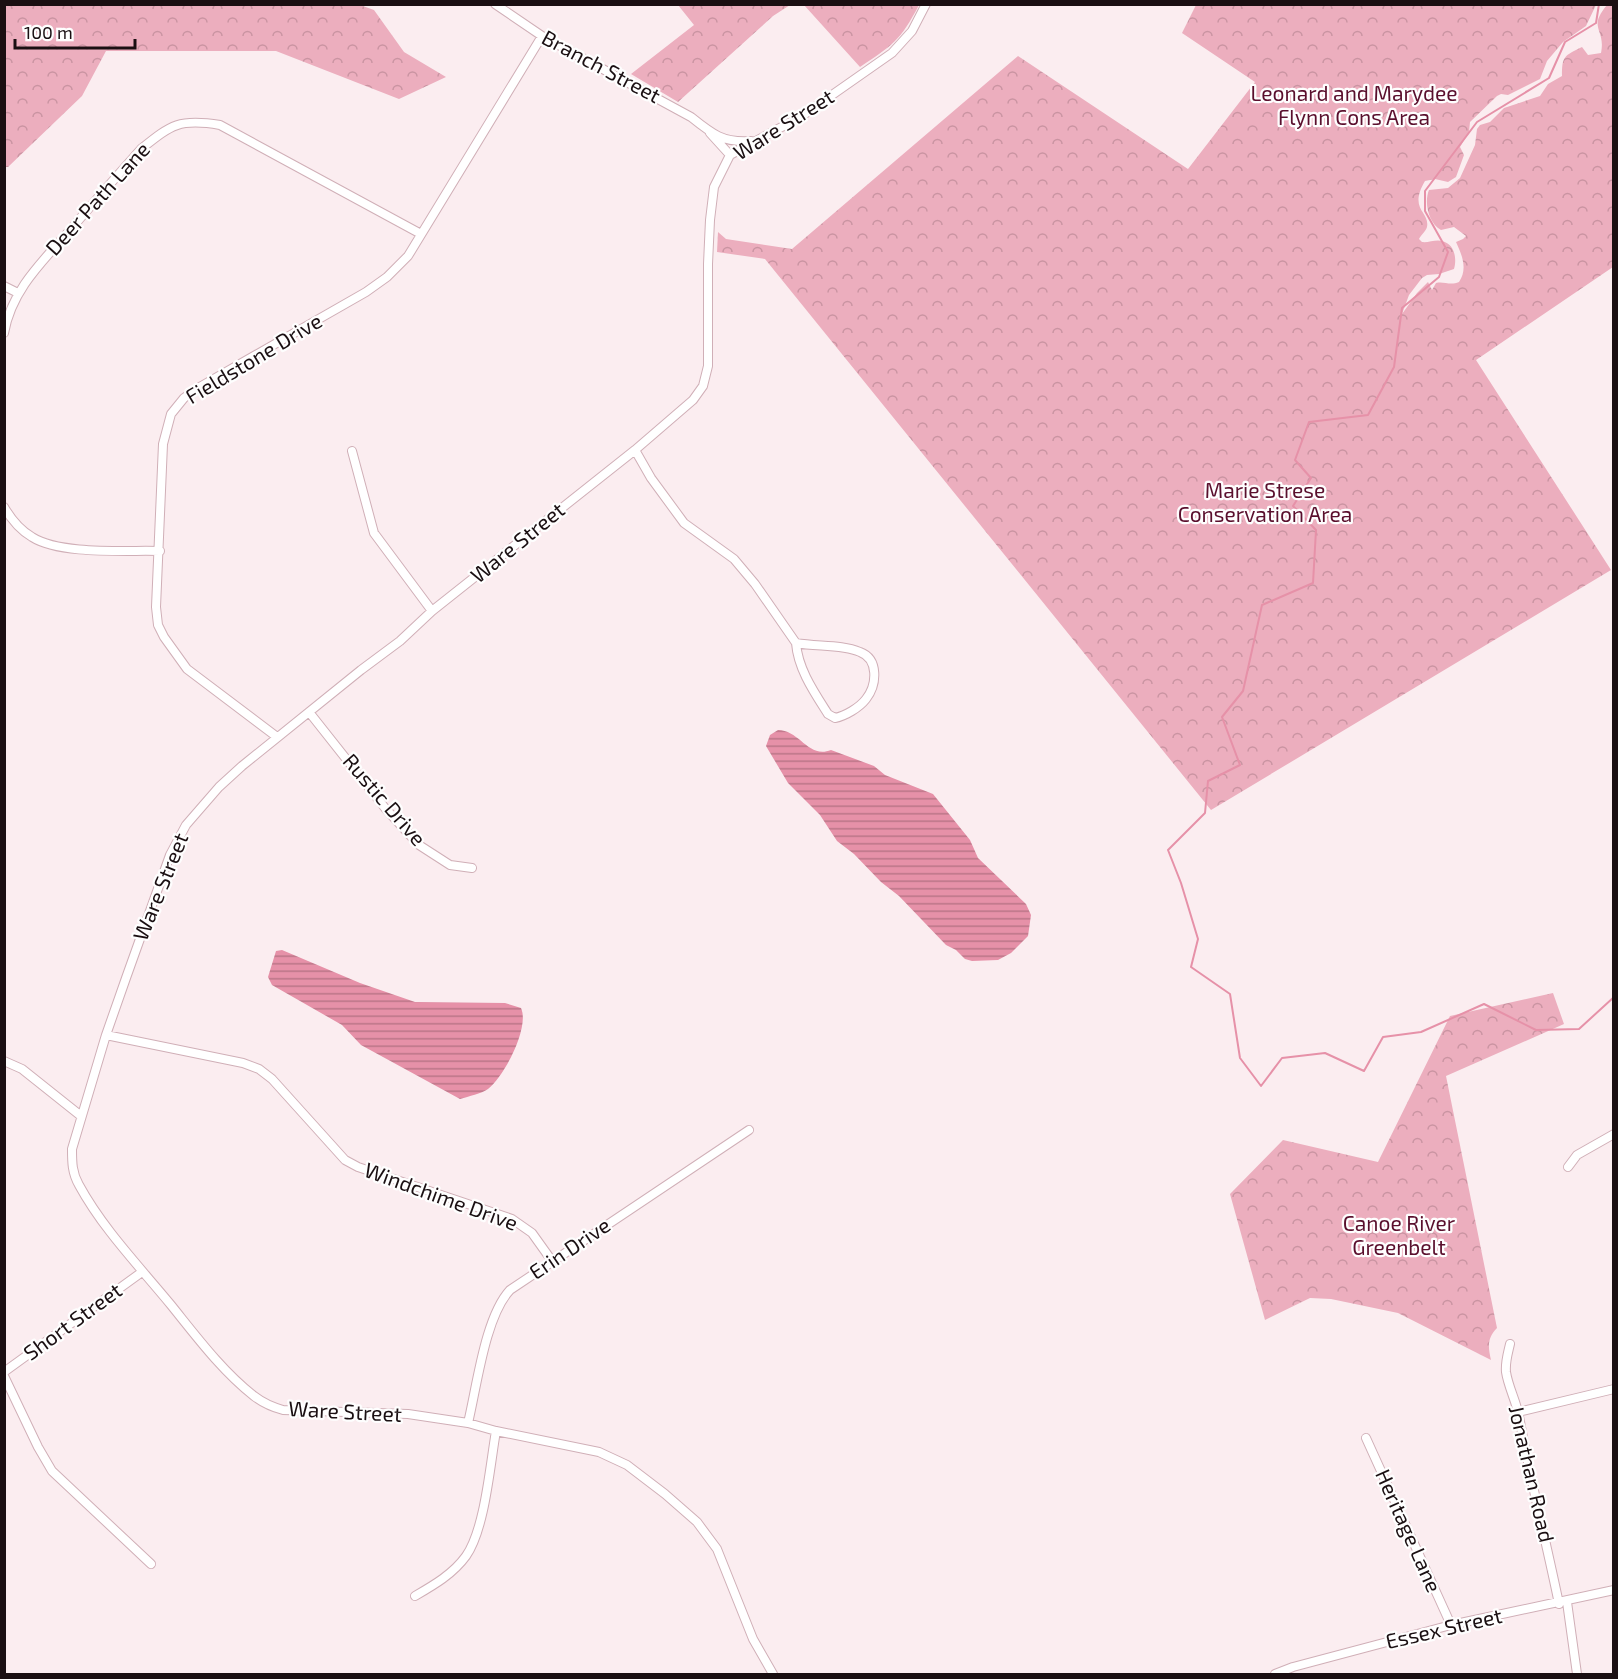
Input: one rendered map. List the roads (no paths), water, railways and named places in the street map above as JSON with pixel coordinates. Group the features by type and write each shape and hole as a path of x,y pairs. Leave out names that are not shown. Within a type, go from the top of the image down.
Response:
{"street":[{"name":"Branch Street","path":"495,4 542,36 691,117 707,130 730,155"},
{"name":"Ware Street","path":"773,1674 753,1639 717,1549 697,1522 627,1465 599,1452 495,1431 468,1423 408,1414 283,1410 268,1405 243,1387 142,1272 90,1202 78,1184 72,1169 72,1149 106,1035 170,855 186,825 219,787 278,737 635,450 693,400 703,386 708,366 708,264 714,187 730,155 802,116 892,53 912,31 926,4"},
{"name":"Fieldstone Drive","path":"278,737 187,669 158,625 156,607 163,444 171,414 198,388 366,292 398,267 408,256 542,36"},
{"name":"Deer Path Lane","path":"4,333 18,293 35,268 141,149 169,127 190,122 220,125 244,136 421,234"},
{"name":"Branch Street","path":"707,130 732,142 755,141"},
{"path":"4,286 18,293"},
{"path":"635,450 651,478 684,523 734,560 756,584 796,643 802,668 828,714 835,718 842,717 867,698 874,675 874,665 870,658 861,652 844,648 796,643"},
{"path":"352,451 374,533 432,611"},
{"path":"4,507 18,526 42,542 61,547 160,551"},
{"name":"Rustic Drive","path":"309,712 385,808 419,845 450,865 472,868"},
{"name":"Windchime Drive","path":"106,1035 243,1063 259,1069 272,1079 345,1160 358,1167 512,1219 532,1233 552,1261"},
{"path":"4,1061 22,1069 81,1116"},
{"name":"Erin Drive","path":"468,1423 493,1317 497,1307 510,1290 749,1130"},
{"path":"1568,1167 1577,1155 1614,1134"},
{"name":"Short Street","path":"4,1374 142,1272"},
{"name":"Jonathan Road","path":"1510,1344 1506,1374 1518,1412 1526,1460 1563,1603 1576,1674"},
{"path":"4,1374 38,1447 52,1471 150,1564"},
{"path":"1518,1412 1614,1389"},
{"path":"415,1596 447,1576 472,1546 483,1504 495,1431"},
{"name":"Heritage Lane","path":"1366,1438 1450,1625"},
{"name":"Essex Street","path":"1275,1674 1450,1625 1563,1603 1614,1590"}],"waterway":[{"path":"1599,4 1596,23 1565,42 1549,78 1477,122 1425,191 1425,211 1448,252 1439,277 1402,308 1394,367 1368,415 1309,422 1295,460 1311,478 1293,506 1316,530 1313,583 1262,605 1243,691 1222,717 1240,765 1208,781 1205,813 1168,850 1198,939 1191,967 1230,994 1240,1058 1261,1086 1282,1058 1325,1053 1364,1071 1383,1037 1421,1032 1484,1004 1536,1030 1579,1029 1614,997"}],"park label":[{"name":"Leonard and Marydee Flynn Cons Area","path":"1354,106"},
{"name":"Marie Strese Conservation Area","path":"1265,503"},
{"name":"Canoe River Greenbelt","path":"1399,1236"}]}
